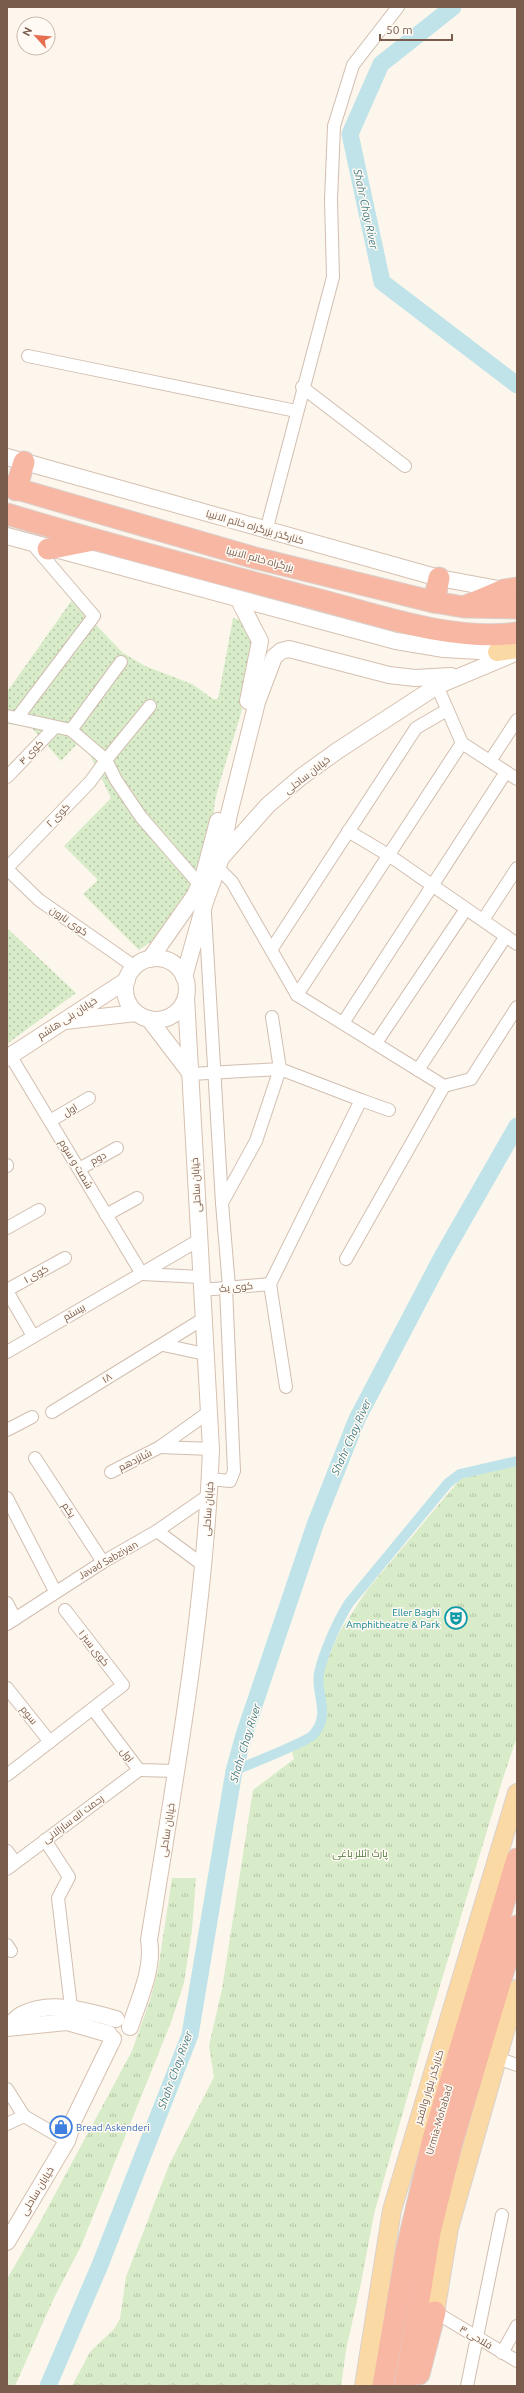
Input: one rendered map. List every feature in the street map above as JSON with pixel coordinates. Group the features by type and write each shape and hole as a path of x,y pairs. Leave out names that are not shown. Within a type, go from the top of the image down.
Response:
{"highway":[{"path":"12,488 15,460"},
{"name":"بزرگراه خاتم الانبیا","path":"12,488 255,558 434,602 464,607 495,609 517,608"},
{"path":"7,514 346,606 461,634 500,635 517,633"},
{"path":"41,547 99,540"},
{"path":"434,602 439,578"},
{"path":"464,607 511,589"},
{"name":"Urmia-Mohabad","path":"383,2386 406,2252 433,2139 517,1859"},
{"name":"Urmia-Mohabad","path":"405,2386 430,2232 452,2142 517,1926"},
{"path":"369,2386 406,2252"},
{"path":"416,2386 435,2312"}],"main road":[{"path":"497,652 517,649"},
{"name":"کنارگذر بلوار والفجر","path":"364,2386 392,2210 517,1793"},
{"path":"422,2386 449,2228 517,1989"}],"street":[{"path":"266,531 302,387 333,277 331,200 334,126 353,65 398,7"},
{"path":"28,356 296,411"},
{"path":"302,387 405,466"},
{"name":"کنارگذر بزرگراه خاتم الانبیا","path":"15,460 439,578 511,589"},
{"path":"7,536 41,547 164,577 239,600 396,641 444,649 497,652"},
{"path":"99,540 164,577"},
{"path":"41,547 94,616 12,717 71,730 106,760 116,780 141,817 200,885"},
{"path":"216,862 255,673 260,641 239,600"},
{"path":"346,606 371,624 444,649"},
{"path":"260,641 265,639 273,640 281,651"},
{"path":"216,862 257,702 274,657 281,651 289,649 389,675 415,678 463,675"},
{"name":"خیابان ساحلی","path":"150,959 196,895 200,885 216,862 268,805 301,777 437,686 517,653"},
{"path":"71,730 121,662"},
{"path":"437,686 462,743 517,779"},
{"name":"کوی ۲","path":"7,868 90,782 150,706"},
{"path":"270,950 416,728 447,710"},
{"path":"490,761 517,720"},
{"name":"کوی ۴","path":"7,777 55,727"},
{"path":"298,995 390,856 462,743"},
{"path":"343,1023 506,772"},
{"path":"229,814 233,821 243,824 253,822"},
{"path":"348,831 390,856 517,944"},
{"path":"216,862 232,882 270,950 298,995 444,1086"},
{"name":"خیابان ساحلی","path":"184,977 216,862"},
{"name":"کوی نارون","path":"7,868 39,900 131,974"},
{"path":"483,920 517,868"},
{"path":"205,902 214,1073 228,1287 234,1471 230,1480 210,1479"},
{"path":"376,1043 466,909"},
{"path":"418,1070 506,936"},
{"path":"61,1021 142,1016 164,1019 172,1016 180,1008 186,997 184,977 180,970 170,962 150,959 131,974 127,998 142,1016 191,1074 280,1069 389,1110"},
{"name":"خیابان بنی هاشم","path":"9,1056 131,974"},
{"name":"خیابان ساحلی","path":"7,2242 67,2141 74,2119 114,2038 109,2026 123,2022 145,1984 151,1953 149,1940 176,1771 203,1565 210,1479 211,1449 186,997"},
{"path":"346,1259 444,1086 471,1079 517,1007"},
{"path":"222,1203 256,1141 280,1069 272,1017"},
{"name":"شصت و سوم","path":"9,1056 142,1274"},
{"name":"اول","path":"50,1121 89,1098"},
{"path":"286,1387 270,1284 361,1100"},
{"name":"دوم","path":"79,1169 117,1148"},
{"path":"106,1215 137,1198"},
{"path":"7,1228 39,1210"},
{"name":"بیستم","path":"7,1352 199,1240"},
{"name":"کوی ۱","path":"7,1291 65,1258"},
{"name":"کوی یک","path":"142,1274 228,1287 270,1284"},
{"path":"7,1291 33,1336"},
{"name":"۱۸","path":"52,1412 203,1319"},
{"path":"163,1345 205,1354"},
{"name":"شانزدهم","path":"110,1472 160,1447 209,1412"},
{"path":"7,1430 32,1417"},
{"path":"160,1447 211,1449"},
{"name":"یکم","path":"35,1458 103,1562"},
{"name":"Javad Sabziyan","path":"11,1621 103,1562 157,1531 209,1495"},
{"path":"7,1498 56,1591"},
{"path":"157,1531 203,1565"},
{"path":"7,1603 11,1621"},
{"name":"کوی سبز ۱","path":"65,1610 123,1685 93,1710"},
{"name":"سوم","path":"7,1688 50,1742"},
{"path":"7,1775 93,1710"},
{"name":"اول","path":"93,1710 139,1770 176,1771"},
{"name":"رحمت اله سارالانی","path":"11,1866 139,1770"},
{"path":"45,1840 69,1876 58,1898 71,2007"},
{"path":"7,1852 11,1866"},
{"path":"114,2038 67,2022 7,2028 21,2015 39,2010 71,2007 123,2022"},
{"path":"497,2058 517,2065"},
{"path":"7,2089 24,2116 67,2141"},
{"path":"7,2124 24,2116"},
{"path":"467,2386 502,2215"},
{"name":"فلاحی ۳","path":"435,2312 517,2361"},
{"path":"502,2353 517,2326"}],"green space":[{"path":"72,600 123,653 145,666 192,684 213,699 218,699 233,618 244,622 251,638 252,659 248,684 214,809 217,851 158,937 139,950 83,894 98,880 64,846 111,798 89,753 77,744 61,761 31,727 7,724 7,692"},
{"path":"7,928 76,993 7,1044"},
{"name":"پارک ائللر باغی","path":"517,1466 517,1737 503,1778 425,2035 374,2214 346,2350 341,2386 72,2386 90,2352 114,2329 120,2319 126,2277 169,2165 214,2077 209,2046 222,1989 253,1790 294,1759 292,1752 321,1732 325,1717 322,1682 325,1664 339,1633 367,1590 462,1477"},
{"path":"172,1878 196,1878 192,1930 184,1983 170,2025 81,2246 53,2300 15,2386 7,2386 7,2279 40,2222 132,2051 150,2000 158,1970"}],"waterway":[{"name":"Shahr Chay River","path":"453,7 381,64 350,134 382,282 517,385"},
{"name":"Shahr Chay River","path":"48,2386 100,2265 190,2035 234,1771 244,1735 315,1525 357,1419 442,1257 517,1126"},
{"path":"234,1771 289,1748 313,1735 319,1727 322,1712 318,1681 319,1673 331,1637 340,1619 349,1603 448,1483 460,1474 517,1461"}],"place":[{"name":"Eller Baghi Amphitheatre & Park","path":"456,1618"},
{"name":"Bread Askenderi","path":"61,2127"}]}
